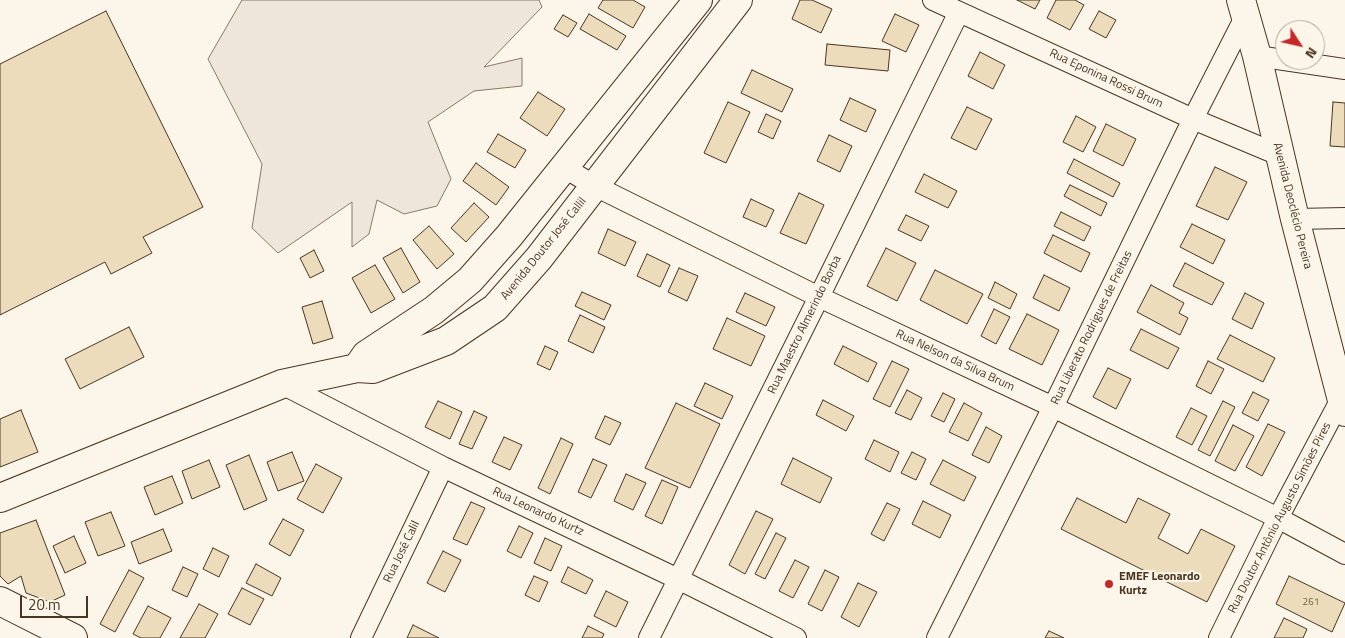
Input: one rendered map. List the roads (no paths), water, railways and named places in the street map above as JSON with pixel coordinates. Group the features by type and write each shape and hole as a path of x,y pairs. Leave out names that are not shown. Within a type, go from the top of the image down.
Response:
{"main road":[{"path":"357,368 366,356 434,310 470,280 565,168 698,0"},
{"name":"Avenida Doutor José Callil","path":"0,498 282,384 357,368 373,370 446,342 495,308 539,258 738,0"},
{"name":"Avenida Deoclécio Pereira","path":"1243,8 1343,405"},
{"path":"0,601 73,638"}],"street":[{"name":"Rua Eponina Rossi Brum","path":"933,0 1193,119 1279,155"},
{"name":"Rua Liberato Rodrigues de Freitas","path":"937,638 1053,407 1193,119 1243,8"},
{"name":"Rua Maestro Almerindo Borba","path":"649,638 959,12"},
{"path":"1256,56 1345,69"},
{"name":"Rua Nelson da Silva Brum","path":"565,168 595,186 819,297 1053,407 1278,518 1345,554"},
{"path":"1295,219 1345,218"},
{"name":"Rua Leonardo Kurtz","path":"282,384 443,467 678,579 796,638"},
{"name":"Rua Doutor Antônio Augusto Simões Pires","path":"1219,638 1278,518 1343,405"},
{"name":"Rua José Calil","path":"361,638 443,467"}],"place":[{"name":"EMEF Leonardo Kurtz","path":"1109,584"}]}
